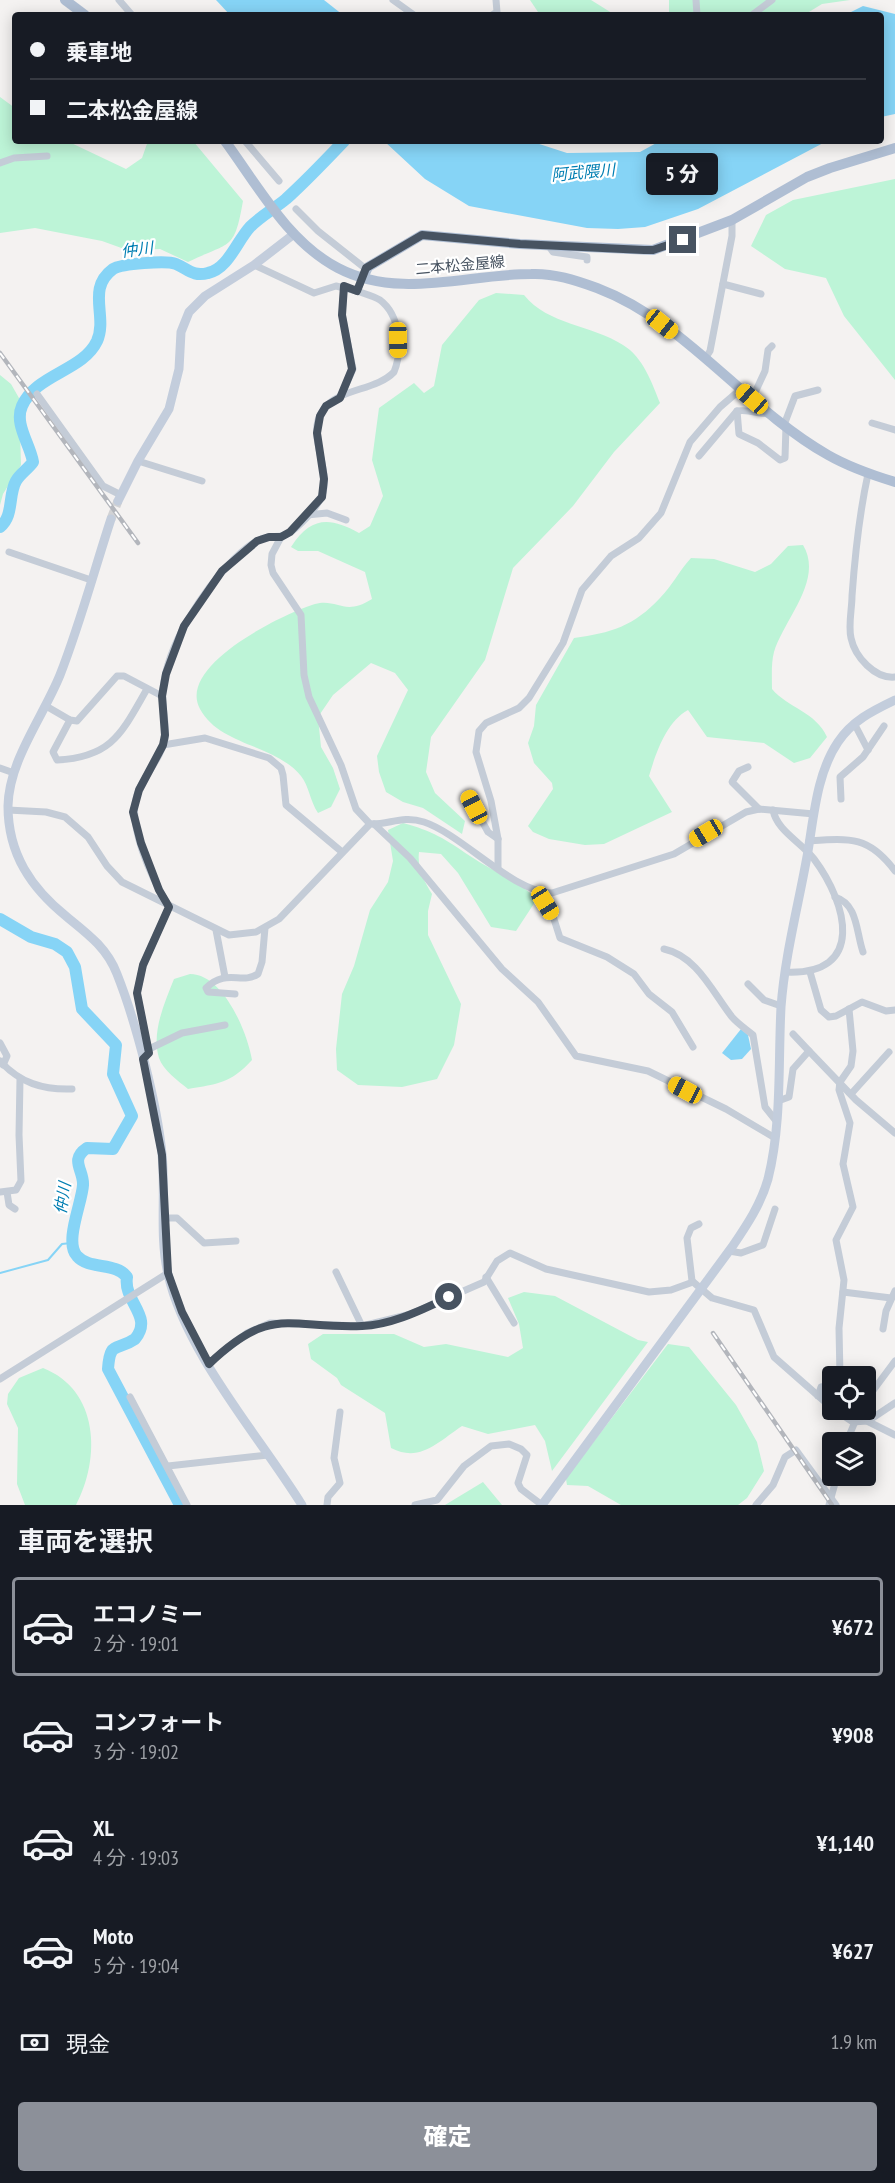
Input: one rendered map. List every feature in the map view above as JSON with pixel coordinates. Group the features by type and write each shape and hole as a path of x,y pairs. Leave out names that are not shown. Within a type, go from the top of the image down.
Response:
{"main road":[{"path":"65,0 81,12"},
{"name":"二本松金屋線","path":"227,144 294,234 315,254 348,274 364,273 415,285 525,274 563,277 605,292 638,308 705,359 770,414 827,455 868,474 895,482"},
{"name":"二本松金屋線","path":"364,273 422,235 548,245 653,250 732,220 807,177 895,148"}],"street":[{"path":"119,0 129,12"},
{"path":"393,0 410,12"},
{"path":"756,12 772,0"},
{"path":"249,144 279,180"},
{"path":"0,163 14,158 47,156"},
{"path":"296,209 364,273 357,291"},
{"path":"705,359 710,351 732,236 732,220"},
{"path":"37,394 102,486 120,498 138,461 164,419 174,394 181,333 189,312 205,296 254,265 294,234"},
{"path":"548,245 553,252 587,257 587,260"},
{"path":"254,265 314,293 344,286 381,301 393,317 398,333 397,364 394,372 387,378 326,406 320,416 317,433 324,488 319,502 281,537 272,554 271,565 273,573 301,615 304,675 309,697 341,765 356,809 410,858 502,969 538,1002 576,1056 654,1074 775,1138"},
{"path":"723,284 761,294"},
{"path":"340,398 352,369 342,315 344,286"},
{"path":"752,399 765,370 768,350 772,346"},
{"path":"498,867 498,839 491,801 476,752 479,731 486,723 519,708 529,698 563,643 582,590 611,556 639,538 661,513 690,442 720,407 741,389"},
{"path":"736,411 739,434 758,443 780,460 785,458 785,425 795,396 818,390"},
{"path":"699,456 736,411 749,409 760,414 770,414"},
{"path":"872,423 875,427 895,430"},
{"path":"138,461 202,481"},
{"path":"868,474 860,507 850,635 865,662 874,672 884,677 895,677"},
{"path":"307,515 327,513 346,520"},
{"path":"111,519 68,652 46,706 14,773 8,810 14,850 31,882 45,898 100,945 113,964 143,1059 160,1137 168,1273 187,1322 209,1364 302,1505"},
{"path":"169,907 159,890 141,843 133,812 139,790 163,745 165,735 162,696 166,674 179,638 203,597 222,571 247,547 265,538 281,537"},
{"path":"9,552 91,580"},
{"path":"46,706 70,720 77,721 117,676 124,676 162,696"},
{"path":"70,720 53,752 57,760 85,755 114,741 147,689"},
{"path":"415,1505 437,1500 464,1467 491,1446 502,1444 525,1451 526,1463 518,1483 520,1489 542,1505 697,1285 729,1251 759,1204 768,1181 777,1122 785,972 814,814 831,753 854,723 864,714 895,700"},
{"path":"854,723 868,750"},
{"path":"841,799 840,777 868,750 884,726"},
{"path":"163,745 206,738 269,758 281,768 286,805 342,852"},
{"path":"748,767 739,771 732,782 759,809"},
{"path":"0,768 14,773"},
{"path":"467,794 488,832 498,839"},
{"path":"8,810 46,812 65,817 88,837 107,866 122,882 229,935 241,935 265,928 279,919 342,852 372,824 404,818 423,821 541,891 559,892 674,854 728,820 759,809 814,814"},
{"path":"773,810 777,823 808,852 821,870 835,897 842,933 840,951 831,962 810,972 785,972"},
{"path":"809,841 855,839 885,856 895,871"},
{"path":"541,891 560,938 607,957 634,974 649,994 672,1012 693,1047"},
{"path":"835,897 845,901 853,912 863,952"},
{"path":"143,1059 149,1056 137,993 143,965 169,907"},
{"path":"236,994 208,992 208,986 225,977 253,977 258,974 262,962 265,928"},
{"path":"216,930 225,977"},
{"path":"664,949 683,957 693,966 733,1018 753,1035 765,1107 777,1122"},
{"path":"810,972 824,1014 833,1017 867,1002 886,1011 895,1010"},
{"path":"748,984 764,1000 782,1006"},
{"path":"840,1366 839,1328 843,1267 836,1240 851,1215 853,1207 843,1164 850,1123 839,1090 840,1082 851,1066 853,1051 849,1009"},
{"path":"148,1049 182,1033 225,1024"},
{"path":"793,1034 851,1094 895,1133"},
{"path":"0,1043 7,1056 2,1063 20,1079 42,1088 72,1089"},
{"path":"778,1101 789,1097 793,1069 809,1051"},
{"path":"851,1094 889,1052"},
{"path":"15,1209 9,1205 3,1192 18,1189 21,1181 18,1135 20,1079"},
{"path":"729,1251 741,1253 763,1245 775,1209"},
{"path":"165,1218 177,1218 204,1243 236,1241"},
{"path":"699,1224 691,1228 687,1238 697,1285 719,1301 754,1310 774,1357 822,1399"},
{"path":"209,1364 247,1333 270,1323 362,1326 411,1314 481,1283 497,1261 510,1253 546,1269 606,1280 649,1292 697,1285"},
{"path":"336,1272 362,1326"},
{"path":"0,1379 168,1273"},
{"path":"486,1277 514,1323"},
{"path":"843,1292 894,1293 883,1329"},
{"path":"876,1387 895,1361"},
{"path":"818,1396 822,1387"},
{"path":"130,1397 187,1505"},
{"path":"849,1420 852,1422 868,1421 895,1403"},
{"path":"327,1505 328,1497 340,1483 334,1458 340,1412"},
{"path":"868,1421 895,1435"},
{"path":"849,1432 852,1422"},
{"path":"756,1505 774,1485 785,1457 796,1450 830,1502 836,1505"},
{"path":"168,1466 268,1455"},
{"path":"830,1502 834,1486"}],"green space":[{"path":"530,0 591,0 610,12 538,12"},
{"path":"669,0 850,0 822,4 809,12 669,12"},
{"path":"0,97 12,106 12,144 73,144 126,169 142,158 147,144 196,144 243,201 237,229 228,243 188,262 160,249 127,250 102,241 35,228 0,233"},
{"path":"895,179 895,380 844,316 826,278 785,269 751,246 766,215 793,200"},
{"path":"496,293 524,295 545,313 611,338 623,345 641,363 660,403 614,452 573,506 513,568 485,660 431,737 426,772 435,793 465,821 462,834 423,808 403,802 386,792 379,772 377,756 408,690 395,673 371,663 333,695 318,717 321,747 333,768 340,789 331,807 318,813 306,784 290,765 221,731 200,709 197,692 204,675 218,659 237,643 281,618 315,604 330,603 355,607 372,599 365,572 318,551 298,551 291,547 306,529 322,522 339,524 359,533 370,526 383,496 372,460 379,408 414,383 424,393 434,386 442,345 479,300"},
{"path":"0,375 11,384 19,398 21,465 3,494 0,505"},
{"path":"803,545 808,558 809,572 806,586 774,652 772,689 816,722 827,737 810,758 794,763 764,743 707,737 688,710 680,715 668,730 649,776 672,812 604,844 585,845 549,839 533,832 528,826 553,789 552,783 534,763 528,743 534,726 536,705 574,638 611,631 631,622 650,608 691,558 714,559 755,572 771,564 788,546"},
{"path":"403,823 431,832 446,840 522,886 537,899 516,931 491,927 458,873 441,854 419,852 420,869 432,894 428,911 428,935 461,1004 454,1045 437,1079 402,1087 358,1085 337,1070 336,1049 342,994 354,966 370,910 388,882 393,861 388,830"},
{"path":"190,974 213,983 223,994 239,1020 252,1060 230,1078 208,1086 188,1089 164,1067 159,1058 157,1038 160,1017 174,979"},
{"path":"524,1292 555,1296 638,1340 648,1342 552,1471 545,1441 535,1425 488,1434 462,1426 437,1444 420,1452 401,1452 391,1448 385,1413 341,1385 337,1378 311,1359 308,1344 323,1334 394,1334 424,1347 446,1344 508,1357 523,1348 519,1324 508,1298"},
{"path":"668,1344 689,1347 736,1405 757,1442 764,1471 747,1498 738,1505 621,1505 588,1486 567,1485 566,1479 573,1469"},
{"path":"43,1368 62,1378 75,1392 85,1409 90,1427 89,1467 76,1505 25,1505 17,1484 18,1428 7,1404 8,1394 19,1378"},
{"path":"483,1482 502,1505 445,1505"}],"water":[{"path":"216,0 324,0 339,12 227,12"},
{"path":"863,6 895,14 895,114 884,116 884,12 851,12"},
{"name":"阿武隈川","path":"387,144 539,144 567,153 640,152 655,144 821,144 698,209 645,227 587,228 469,206 425,179"},
{"path":"741,1029 748,1035 751,1049 742,1059 731,1060 722,1053"}],"waterway":[{"name":"仲川","path":"0,527 7,517 16,481 33,462 21,427 22,406 38,387 81,359 97,341 100,332 99,294 105,277 113,269 134,264 171,263 198,274 215,270 227,260 250,227 286,199 341,144"},
{"name":"仲川","path":"0,919 31,937 55,944 67,952 75,967 82,1009 116,1045 113,1074 132,1116 113,1149 87,1148 79,1157 83,1185 73,1232 73,1250 82,1260 116,1269 127,1277 129,1294 140,1316 140,1331 135,1339 112,1350 108,1369 180,1505"},
{"path":"0,1273 48,1260 62,1244 71,1243"}],"tunnel":[{"path":"111,519 118,501"}],"railway":[{"path":"0,353 138,543"},
{"path":"713,1333 832,1505"}],"route":[{"path":"449,1297 398,1319 362,1326 270,1323 247,1333 228,1346 209,1364 182,1312 168,1273 162,1155 143,1059 149,1056 149,1053 137,993 143,965 169,907 159,890 136,829 134,805 136,796 163,745 165,735 163,685 184,626 222,571 234,559 247,547 261,539 281,537 290,532 322,497 324,472 317,433 320,416 326,406 340,398 352,369 342,315 344,286 357,291 366,268 422,235 520,244 644,250 653,250 683,240"}]}
